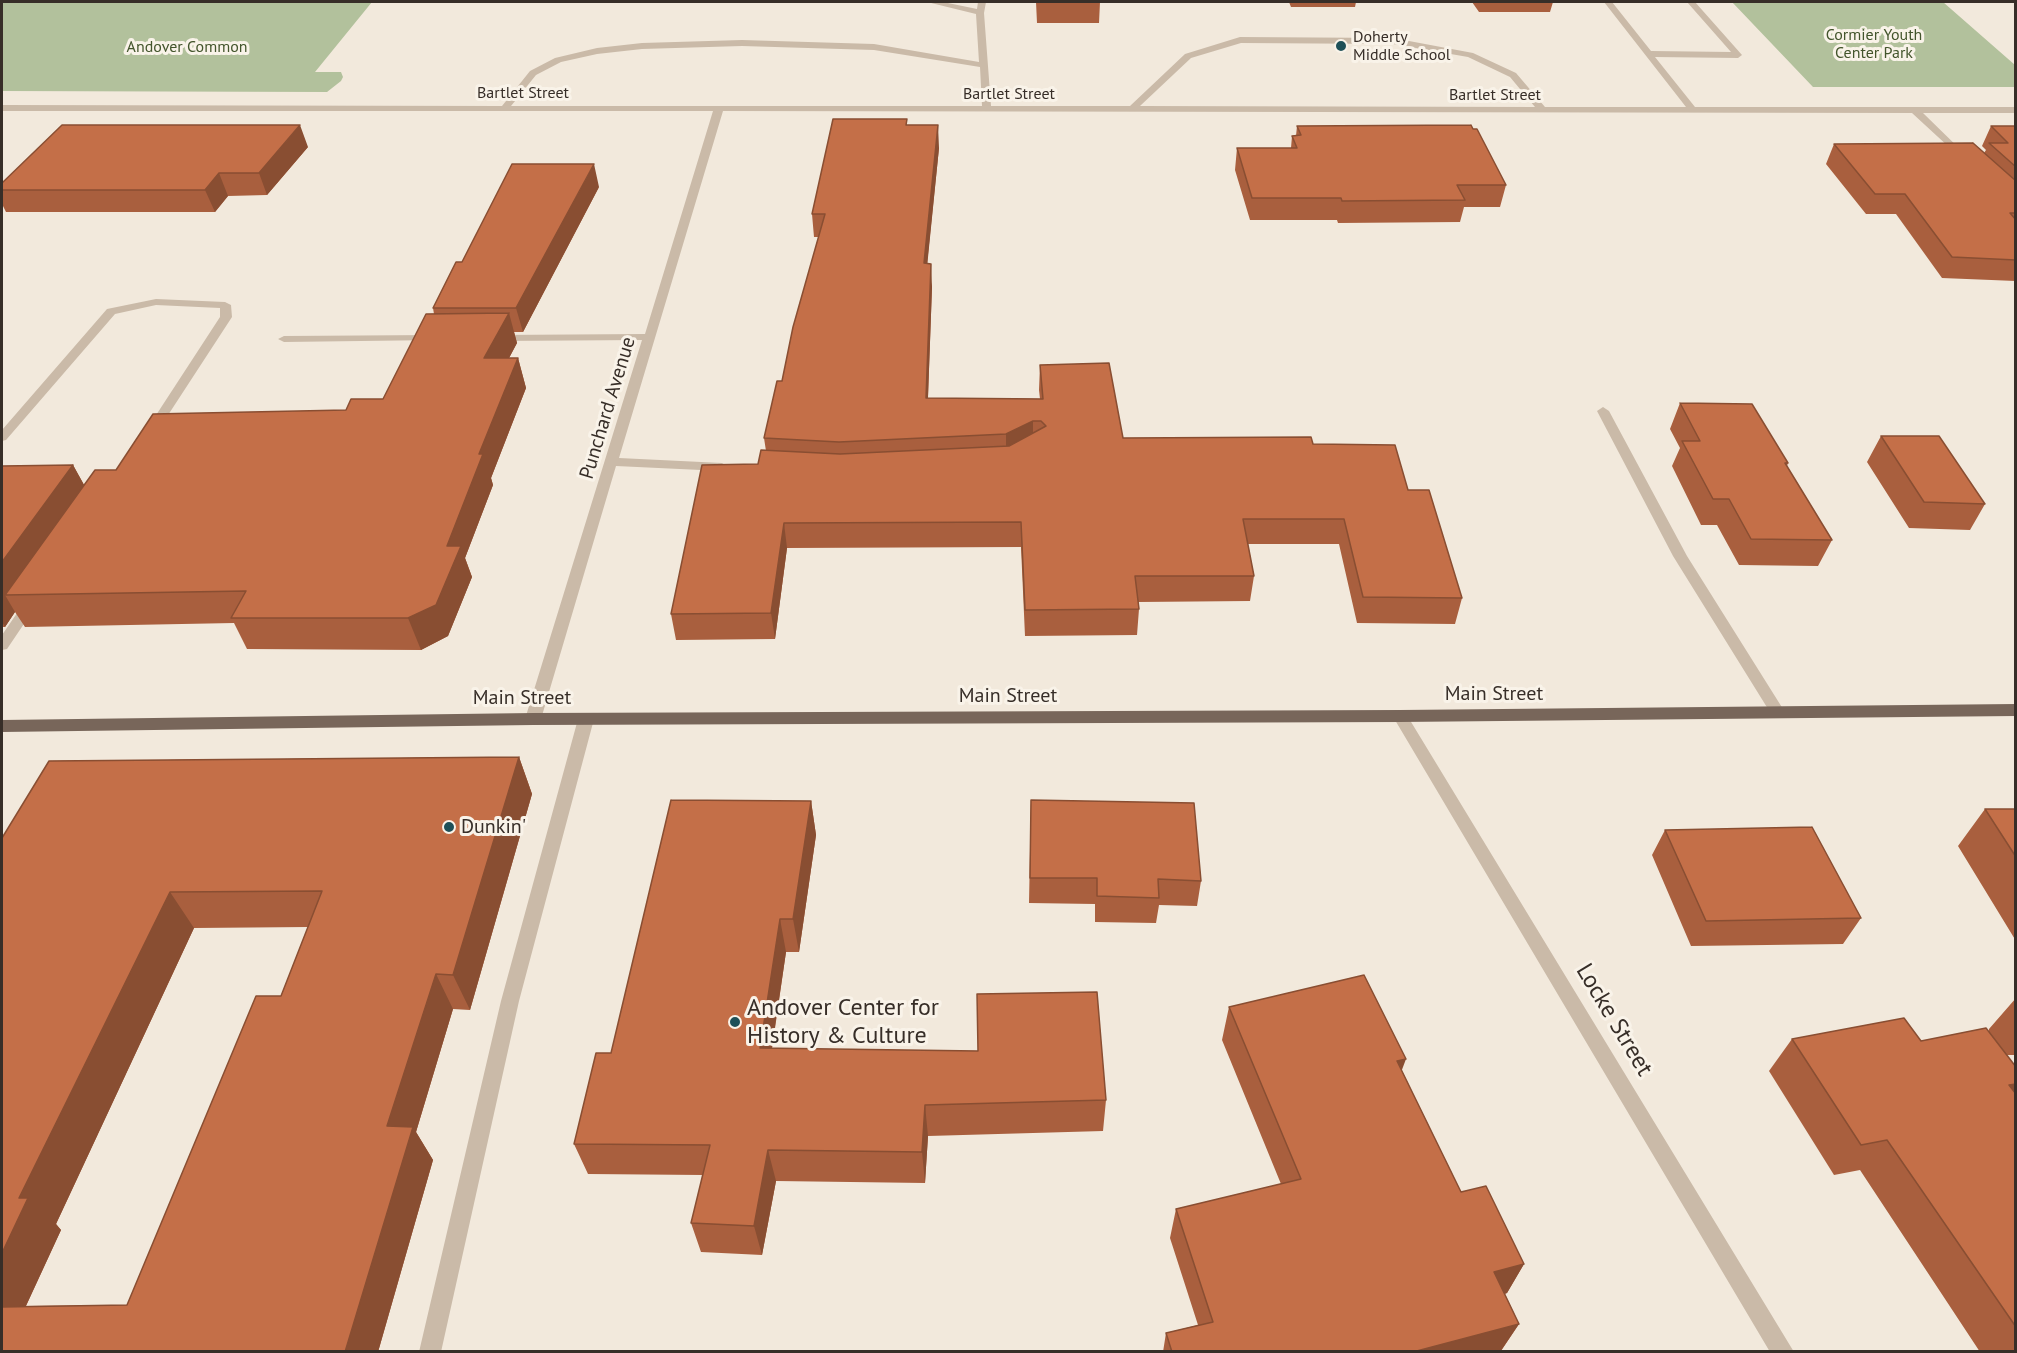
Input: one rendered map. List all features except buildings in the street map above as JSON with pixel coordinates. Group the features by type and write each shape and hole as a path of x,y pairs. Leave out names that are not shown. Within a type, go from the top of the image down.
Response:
{"main road":[{"name":"Main Street","path":"2,726 533,718 1400,716 2016,710"}],"street":[{"path":"931,2 963,7 980,13"},
{"path":"982,2 980,13 987,109"},
{"path":"1608,2 1693,110"},
{"path":"1649,54 1738,55 1690,2"},
{"path":"1131,110 1188,56 1239,40 1263,40 1393,41 1470,55 1513,75 1543,110"},
{"path":"505,108 522,83 544,66 580,54 642,46 742,43 874,47 984,64"},
{"name":"Bartlet Street","path":"2,108 2016,110"},
{"name":"Punchard Avenue","path":"533,718 719,108"},
{"path":"1915,111 1970,164"},
{"path":"2,437 111,311 156,302 225,306 226,317 148,437"},
{"path":"284,339 447,338"},
{"path":"482,338 650,338"},
{"path":"1603,411 1680,556 1778,713"},
{"path":"612,462 740,468"},
{"path":"2,645 41,588"},
{"name":"Locke Street","path":"1400,716 1783,1352"},
{"path":"430,1352 510,1001 586,719"}],"green space":[{"name":"Andover Common","path":"2,2 372,2 315,72 341,72 343,77 341,81 327,92 2,91"},
{"name":"Cormier Youth Center Park","path":"1732,2 1943,2 2015,65 2015,87 1813,87"}],"place":[{"name":"Doherty Middle School","path":"1341,46"},
{"name":"Dunkin'","path":"449,827"},
{"name":"Andover Center for History & Culture","path":"735,1022"}]}
